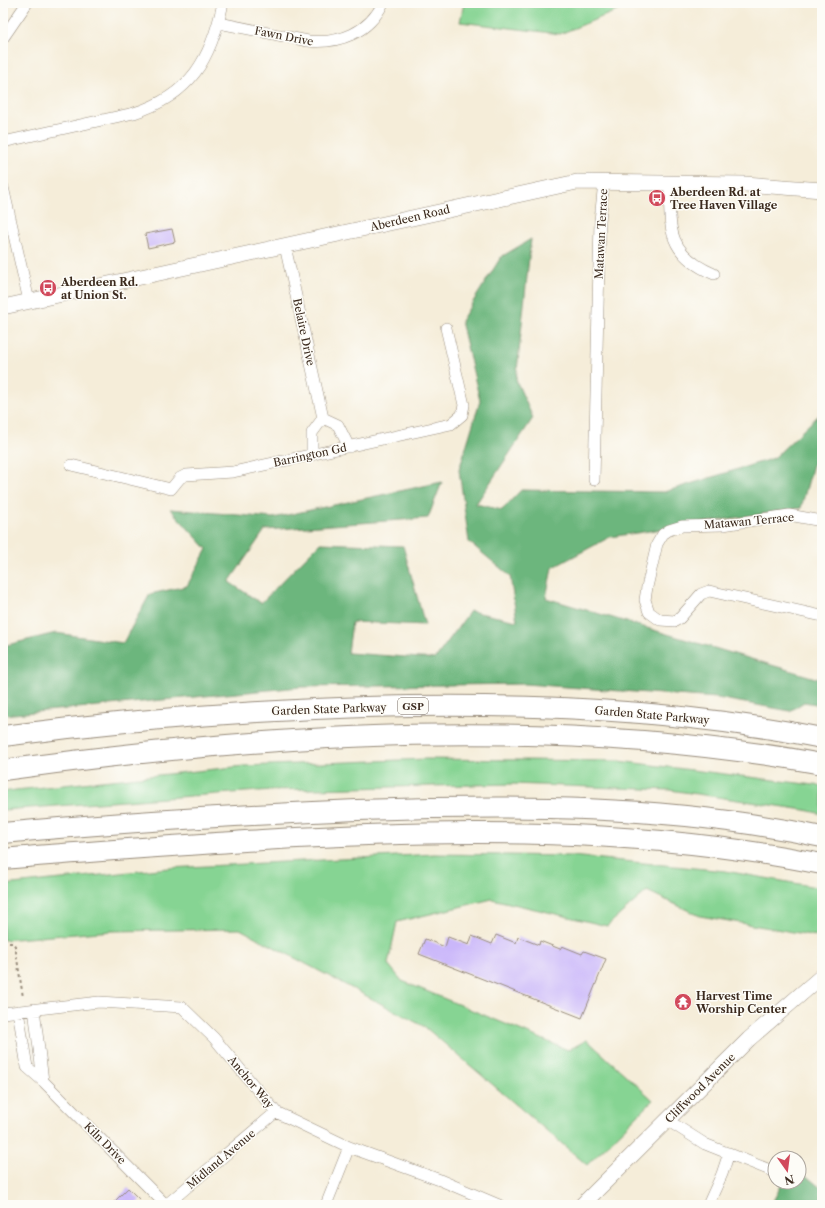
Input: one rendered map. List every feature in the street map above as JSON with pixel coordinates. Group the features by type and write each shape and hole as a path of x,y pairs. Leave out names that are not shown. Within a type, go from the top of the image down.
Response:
{"highway":[{"name":"Garden State Parkway","path":"3,736 112,723 222,713 441,706 550,707 660,714 752,726 822,738"},
{"path":"3,770 208,746 441,735 558,736 645,740 753,752 822,764"},
{"path":"3,833 220,816 384,809 542,807 618,809 692,816 767,826 822,837"},
{"path":"3,859 281,839 409,833 476,832 554,834 665,841 737,850 822,864"}],"street":[{"path":"3,38 27,3"},
{"path":"3,142 134,113 166,100 181,89 199,69 211,49 223,3"},
{"name":"Fawn Drive","path":"219,23 322,43 343,39 358,32 370,22 383,3"},
{"name":"Aberdeen Road","path":"3,307 577,182 604,181 771,185 822,190"},
{"name":"Matawan Terrace","path":"594,480 600,237 604,181"},
{"path":"670,183 669,218 674,241 688,260 700,268 714,274"},
{"path":"3,187 29,301"},
{"name":"Belaire Drive","path":"285,246 323,418"},
{"name":"Barrington Gd","path":"71,464 170,489 180,478 186,475 233,472 451,424 462,415 464,405 446,328"},
{"path":"312,455 312,433 323,418 338,425 349,447"},
{"name":"Matawan Terrace","path":"822,521 789,515 723,525 682,526 668,530 663,534 657,544 645,600 649,612 655,618 668,622 680,618 701,594 709,591 822,616"},
{"name":"Cliffwood Avenue","path":"582,1205 753,1035 822,976"},
{"name":"Anchor Way","path":"3,1013 99,1002 182,1007 214,1038 276,1112 350,1147 440,1180 499,1205"},
{"path":"34,1009 43,1081"},
{"name":"Kiln Drive","path":"18,1011 27,1067 43,1081 166,1205"},
{"name":"Midland Avenue","path":"166,1205 276,1112"},
{"path":"667,1120 705,1144 767,1169"},
{"path":"326,1205 350,1147"},
{"path":"708,1205 722,1174 729,1153"}],"path":[{"path":"3,943 14,943 16,946 23,997"}],"green space":[{"path":"464,3 636,3 560,34 460,22"},
{"path":"531,239 516,380 533,418 476,504 502,510 521,490 664,492 774,458 820,414 822,407 822,462 814,461 801,508 610,537 552,568 546,598 822,680 822,705 804,702 790,711 717,698 525,684 301,687 3,715 3,646 56,633 123,643 150,594 187,586 207,549 170,509 273,518 442,482 428,518 265,530 229,582 261,603 320,543 403,546 425,625 352,622 348,653 435,659 470,611 517,621 510,576 469,542 459,470 480,401 461,321 501,257"},
{"path":"426,759 619,761 822,786 822,814 805,810 670,790 512,784 272,790 3,810 3,792 16,790 244,766"},
{"path":"435,854 572,856 725,871 822,888 822,937 700,916 647,891 607,926 492,899 397,922 388,964 402,981 568,1050 587,1040 653,1100 587,1165 425,1027 240,929 112,931 3,940 3,885 169,868"},
{"path":"807,1177 822,1189 822,1205 771,1205 779,1190 807,1190"}],"building":[{"path":"172,229 175,242 148,248 145,234"},
{"path":"496,935 516,943 518,937 539,945 540,941 560,949 562,946 582,954 584,951 606,959 582,1018 419,954 425,939 445,947 448,937 469,945 472,936 492,944"},
{"path":"128,1188 140,1200 135,1205 111,1205"}],"place":[{"name":"Aberdeen Rd. at Tree Haven Village","path":"657,198"},
{"name":"Aberdeen Rd. at Union St.","path":"48,288"},
{"name":"Harvest Time Worship Center","path":"683,1002"}]}
